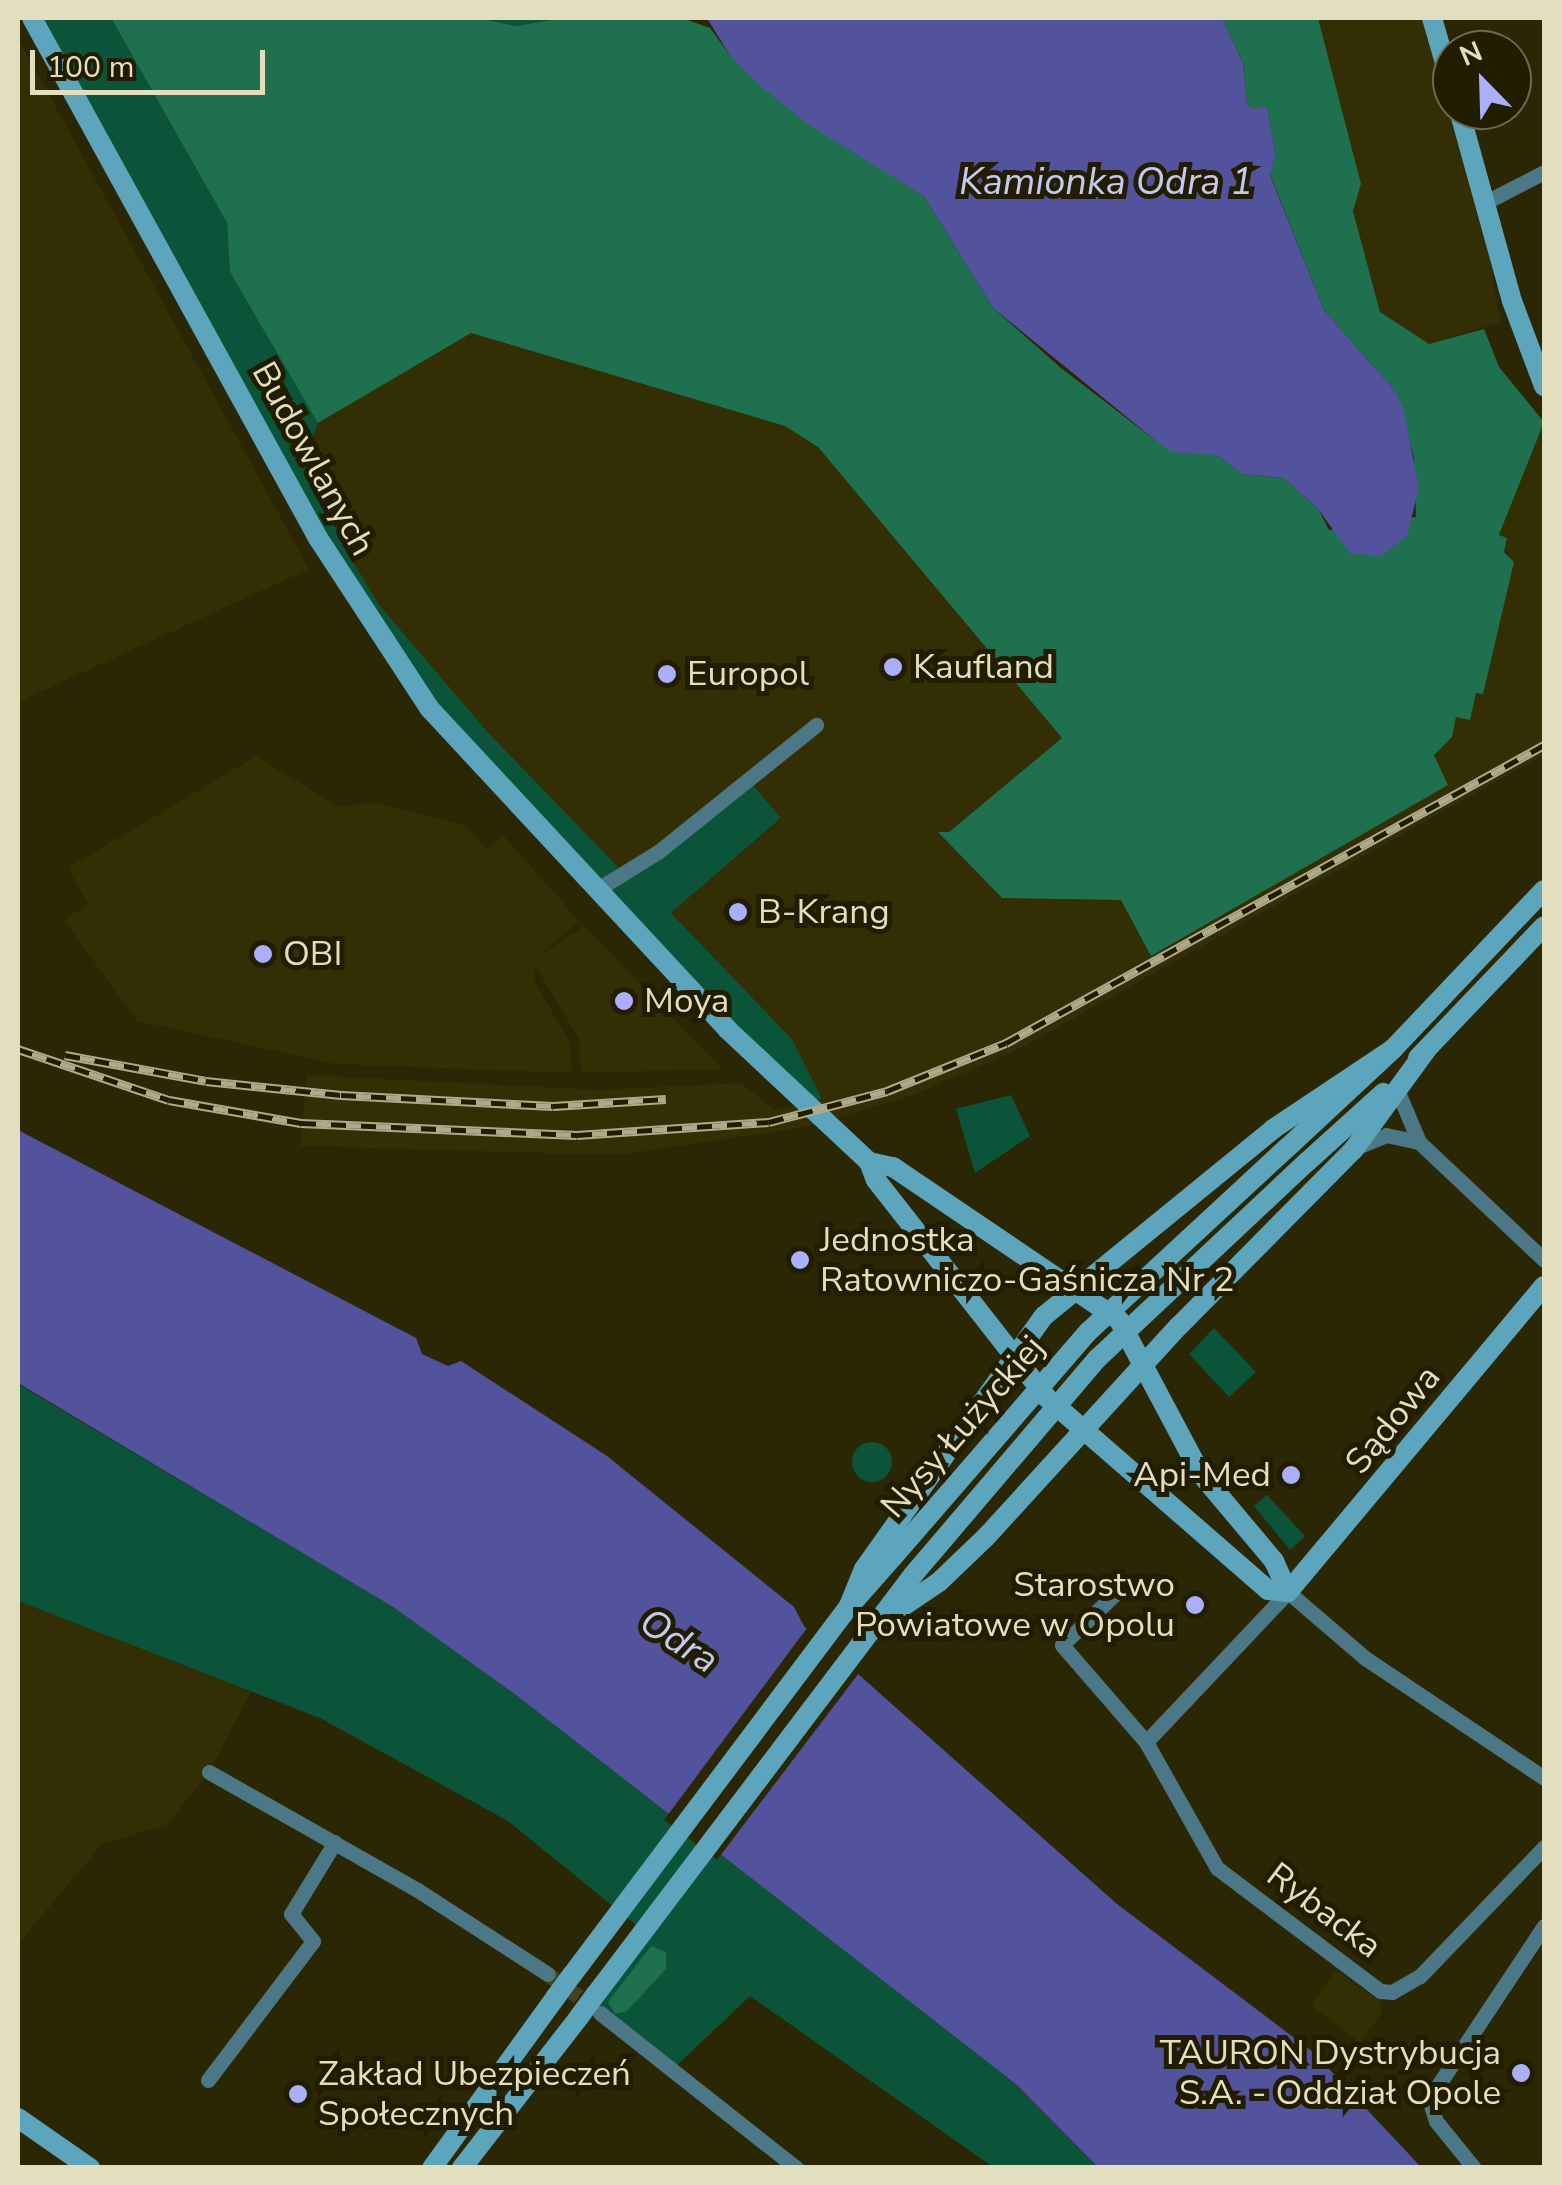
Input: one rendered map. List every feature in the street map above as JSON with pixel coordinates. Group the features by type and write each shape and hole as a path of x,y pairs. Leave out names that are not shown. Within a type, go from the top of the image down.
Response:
{"main road":[{"name":"Budowlanych","path":"32,18 350,594 430,708 727,1029 869,1162 876,1180 1046,1397 1268,1590 1288,1592 1284,1575 1202,1474 1146,1362 1118,1320 1080,1290 893,1167 869,1162"},
{"path":"1464,130 1484,204 1544,386"},
{"name":"Nysy Łużyckiej","path":"432,2168 871,1573 894,1558 1088,1332 1393,1050 1544,890"},
{"name":"Nysy Łużyckiej","path":"462,2168 592,2008 646,1928 913,1575 1098,1358 1427,1049 1544,926"},
{"path":"874,1626 960,1562 1081,1430 1354,1149 1427,1049"},
{"path":"871,1573 1044,1316 1272,1129 1393,1050"},
{"name":"Sądowa","path":"1288,1592 1544,1286"},
{"path":"18,2118 90,2168"}],"street":[{"path":"1484,204 1544,172"},
{"path":"598,889 658,852 816,725"},
{"path":"1398,1092 1419,1142 1544,1260"},
{"path":"1354,1149 1386,1135 1419,1142"},
{"path":"1120,1588 1062,1645 1146,1742 1288,1592 1365,1658 1544,1778"},
{"name":"Rybacka","path":"1146,1742 1217,1868 1380,1991 1392,1992 1420,1976 1544,1848"},
{"path":"209,1772 335,1842 548,1974"},
{"path":"208,2080 313,1942 292,1914 335,1842"},
{"path":"1474,2168 1436,2121 1430,2099 1544,1926"},
{"path":"592,2008 796,2168"}],"shaded area":[{"path":"1318,18 1432,18 1432,130 1458,130 1497,249 1492,277 1501,322 1429,344 1380,312 1353,211 1361,184"},
{"path":"18,38 309,569 18,702"},
{"path":"470,333 785,426 818,447 1063,738 948,832 939,832 1002,898 1122,900 1448,785 1434,755 1440,742 1452,736 1456,717 1470,719 1476,692 1482,694 1513,563 1499,536 1544,421 1544,755 1017,1050 911,1096 800,1128 618,1155 300,1146 307,1075 599,1090 742,1083 774,1110 822,1099 792,1039 671,913 781,819 622,871 460,702 376,602 344,547 316,479 311,444 318,423"},
{"path":"256,756 337,806 375,803 465,825 487,849 504,836 579,921 535,959 585,926 722,1069 581,1073 579,1039 534,964 534,980 570,1043 572,1073 336,1064 137,1021 64,920 88,904 68,868"},
{"path":"18,1601 251,1692 209,1772 168,1824 101,1845 18,1944"},
{"path":"1336,1970 1380,2001 1382,2012 1360,2043 1311,2005"}],"green space":[{"path":"32,18 111,18 227,223 231,272 318,423 311,444 316,479 344,547 380,606 486,730 622,871 746,777 781,818 671,913 792,1039 822,1099 804,1103 412,686"},
{"path":"111,18 479,18 516,26 562,18 682,18 710,28 729,54 924,196 993,308 1061,368 1155,440 1217,455 1242,474 1284,478 1318,509 1329,530 1416,517 1414,457 1396,392 1324,310 1270,174 1276,155 1267,108 1252,109 1247,103 1243,63 1222,18 1318,18 1361,184 1353,211 1380,312 1429,344 1484,329 1499,367 1544,422 1499,535 1507,538 1504,552 1514,562 1483,694 1476,693 1470,720 1456,717 1452,737 1434,755 1448,785 1151,956 1121,900 1002,898 938,832 949,832 1062,738 818,447 785,426 471,333 318,423 230,272 227,223"},
{"path":"479,18 562,18 516,26"},
{"path":"1011,1095 1030,1136 975,1173 956,1109"},
{"path":"1214,1328 1256,1372 1229,1397 1189,1354"},
{"path":"18,1384 393,1607 516,1695 1017,2085 1098,2167 993,2167 750,1996 671,2071 588,2011 646,1933 508,1821 320,1718 18,1601"},
{"path":"872,1442 886,1448 892,1462 886,1476 872,1482 858,1476 852,1462 858,1448"},
{"path":"1267,1495 1305,1536 1290,1550 1254,1506"},
{"path":"651,1946 666,1952 666,1969 627,2011 615,2014 608,2002"}],"water":[{"name":"Kamionka Odra 1","path":"707,18 1222,18 1243,63 1247,103 1252,109 1267,107 1276,155 1270,175 1324,310 1396,392 1404,411 1419,488 1407,536 1380,556 1350,553 1318,509 1284,478 1242,474 1217,455 1172,452 1155,440 993,308 924,196 809,125 762,87 729,54"},
{"name":"Odra","path":"18,1130 416,1338 422,1354 448,1366 461,1361 607,1456 794,1607 804,1626 1117,1904 1313,2052 1421,2167 1098,2167 1017,2085 516,1695 393,1607 18,1383"}],"pier":[{"path":"810,1624 862,1669 717,1860 664,1820"}],"tunnel":[{"path":"548,1974 597,2010"}],"railway":[{"path":"18,1049 169,1100 301,1123 577,1135 769,1122 887,1091 1006,1043 1544,745"},
{"path":"65,1055 206,1081 341,1095 553,1106 666,1099"}],"place":[{"name":"Kaufland","path":"893,667"},
{"name":"Europol","path":"667,674"},
{"name":"B-Krang","path":"738,912"},
{"name":"OBI","path":"263,954"},
{"name":"Moya","path":"624,1001"},
{"name":"Jednostka Ratowniczo-Gaśnicza Nr 2","path":"800,1260"},
{"name":"Api-Med","path":"1291,1475"},
{"name":"Starostwo Powiatowe w Opolu","path":"1195,1605"},
{"name":"TAURON Dystrybucja S.A. - Oddział Opole","path":"1521,2073"},
{"name":"Zakład Ubezpieczeń Społecznych","path":"298,2094"}]}
